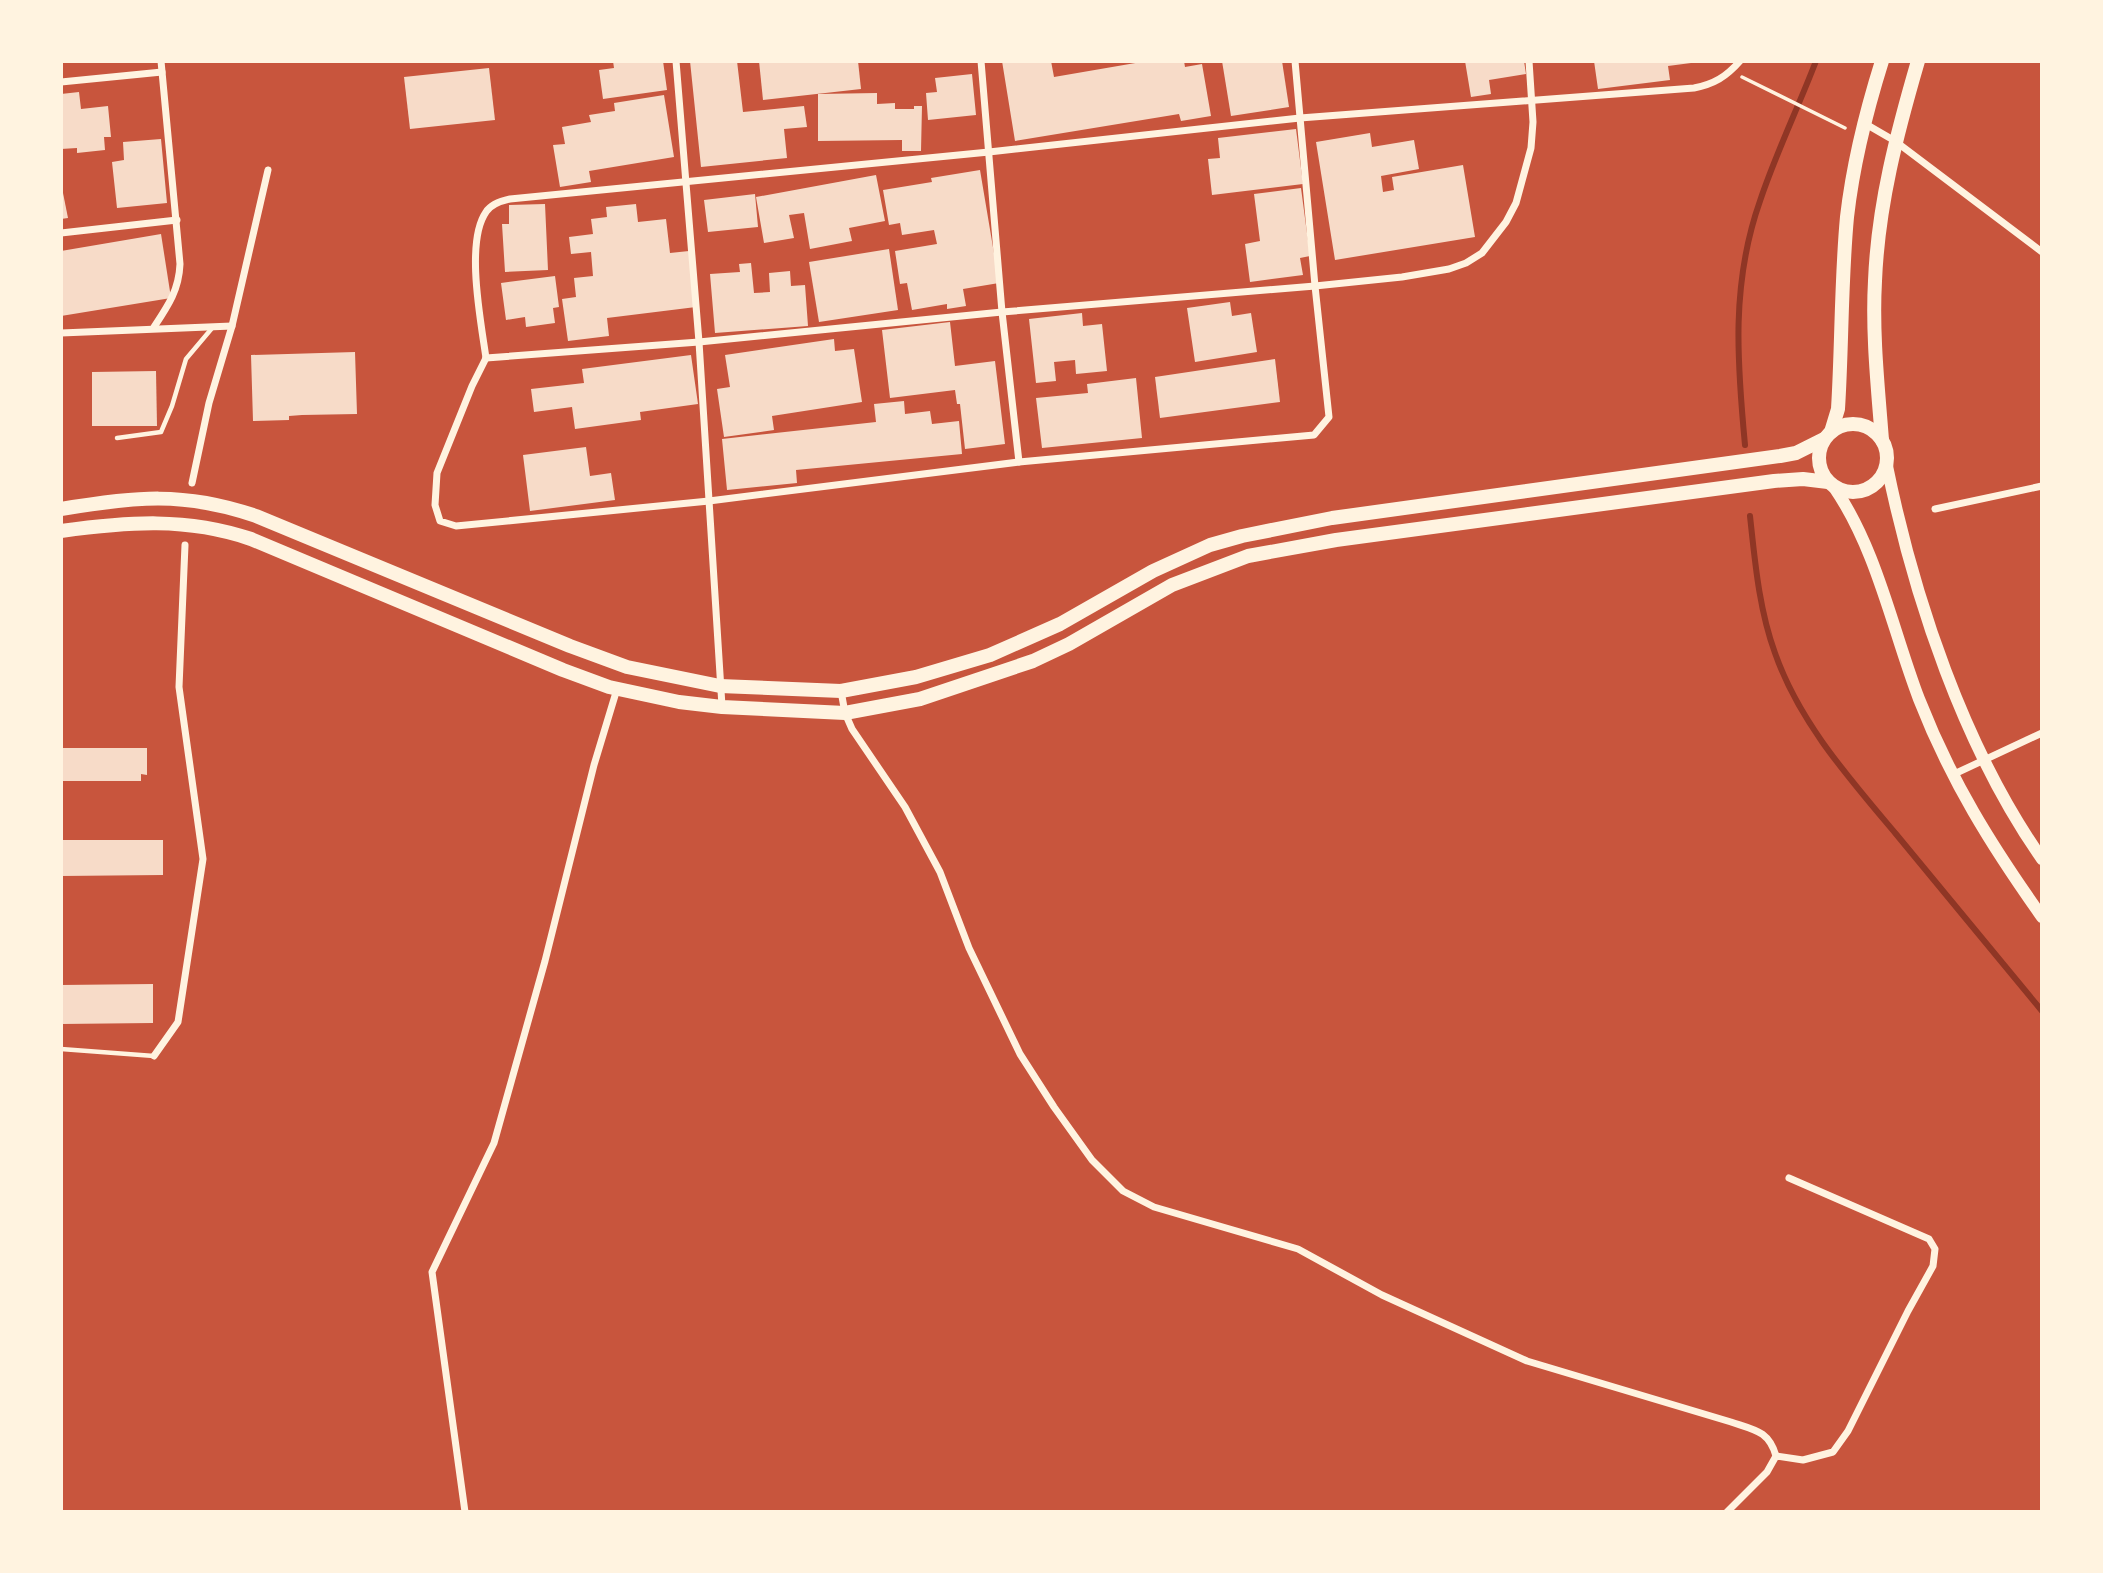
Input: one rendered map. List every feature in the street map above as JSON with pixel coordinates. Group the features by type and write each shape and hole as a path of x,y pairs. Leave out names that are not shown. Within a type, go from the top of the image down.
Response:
{"main road":[{"path":"1831,485 1822,473 1819,450 1838,409 1847,215 1862,130 1882,61"},
{"path":"1882,440 1875,284 1883,202 1895,141 1918,61"},
{"path":"61,509 152,498 178,498 217,504 256,516 627,667 720,686 841,691 916,677 990,655 1060,624 1153,571 1210,545 1242,536 1332,518 1780,456 1796,453 1841,426 1853,424 1875,431 1887,453 1887,467 1881,478 1872,488 1859,492 1846,492 1831,485 1803,479 1774,481 1336,540 1248,556 1172,585 1069,644 1033,661 920,699 845,713 722,707 679,702 617,689 563,670 251,539 223,530 167,522 61,531"}],"street":[{"path":"154,327 172,302 180,276 161,61"},
{"path":"676,61 699,342 722,707"},
{"path":"981,61 1002,312 1019,462"},
{"path":"1295,61 1300,118 1315,286 1329,417 1314,435 1019,462 709,501 456,526 440,520 435,505 437,473 486,358 475,251 486,212 497,202 1300,118 1704,86 1731,72 1740,61"},
{"path":"486,358 699,342 1429,274 1466,263 1482,253 1506,222 1524,180 1531,148 1532,99 1529,61"},
{"path":"61,82 162,72"},
{"path":"1862,130 1895,141 2042,252"},
{"path":"192,483 206,415 232,326 268,170"},
{"path":"61,233 177,220"},
{"path":"61,333 122,332 154,327 232,326"},
{"path":"1887,467 1897,517 1930,629 1984,760 2042,859"},
{"path":"1831,485 1858,530 1919,697 1952,775 1982,829 2042,916"},
{"path":"1935,509 2042,486"},
{"path":"153,1056 178,1022 203,859 179,687 186,545"},
{"path":"465,1512 432,1272 494,1143 545,961 594,765 617,689"},
{"path":"841,691 845,713 852,729 905,807 940,872 969,948 1020,1054 1092,1160 1123,1191 1154,1207 1298,1249 1382,1295 1527,1361 1762,1433 1772,1441 1776,1457 1767,1472 1727,1512"},
{"path":"1952,775 2042,733"},
{"path":"1776,1457 1802,1460 1833,1452 1849,1431 1933,1266 1935,1249 1928,1239 1790,1178"}],"lane":[{"path":"117,438 161,432 186,359 213,326"},
{"path":"61,1049 153,1056"}],"path":[{"path":"1731,72 1862,130"}],"building":[{"path":"613,61 663,61 667,90 603,99 599,70 614,68"},
{"path":"690,61 737,61 743,112 804,106 807,127 784,129 787,158 701,167"},
{"path":"759,61 858,61 861,89 763,100"},
{"path":"1002,61 1051,61 1054,77 1147,61 1184,61 1185,67 1202,64 1211,116 1181,121 1179,114 1015,141"},
{"path":"1222,61 1282,61 1289,107 1231,116"},
{"path":"1465,61 1524,61 1526,74 1489,80 1491,94 1471,97"},
{"path":"1594,61 1691,63 1668,66 1670,80 1598,89"},
{"path":"489,68 495,120 410,129 404,77"},
{"path":"972,74 976,115 928,120 926,93 937,92 935,78"},
{"path":"79,92 81,109 108,106 111,137 104,137 105,150 77,153 77,148 61,149 61,94"},
{"path":"877,93 877,104 895,103 895,109 922,106 921,151 902,151 902,140 818,141 818,94"},
{"path":"664,95 674,157 589,171 591,182 560,187 553,145 565,144 562,127 591,122 589,115 615,111 614,103"},
{"path":"1296,129 1303,184 1212,195 1208,159 1220,158 1218,138"},
{"path":"1370,133 1372,147 1414,140 1419,169 1381,176 1383,192 1394,190 1392,177 1463,165 1475,237 1335,260 1316,142"},
{"path":"161,139 167,203 117,208 112,162 124,160 123,142"},
{"path":"980,170 999,283 963,289 966,306 947,309 947,304 912,310 907,283 900,284 895,251 937,244 934,230 902,235 900,223 889,225 883,190"},
{"path":"876,175 885,221 849,228 852,241 810,249 804,213 789,215 794,238 764,243 756,197"},
{"path":"61,183 68,218 61,219"},
{"path":"1301,188 1310,256 1300,258 1303,275 1250,282 1245,244 1260,241 1254,194"},
{"path":"755,194 758,227 708,232 704,200"},
{"path":"545,204 548,270 505,272 502,224 509,224 509,205"},
{"path":"636,204 638,222 666,219 670,253 689,251 696,307 607,318 609,336 568,341 562,299 576,297 574,278 593,276 591,252 571,254 569,237 593,234 591,219 607,217 606,207"},
{"path":"161,234 171,298 61,316 61,251"},
{"path":"889,249 898,310 819,322 809,262"},
{"path":"751,263 754,293 770,292 769,273 790,271 791,286 805,285 808,326 715,333 710,274 740,272 739,264"},
{"path":"555,276 559,307 553,308 555,323 526,327 525,317 506,320 501,283"},
{"path":"1230,302 1232,316 1251,313 1257,352 1195,362 1187,308"},
{"path":"1082,313 1083,326 1102,324 1107,371 1076,374 1075,360 1054,362 1056,381 1036,383 1029,319"},
{"path":"950,322 955,366 995,361 1005,444 965,449 960,404 957,404 955,390 890,398 882,330"},
{"path":"834,339 835,351 854,349 862,402 772,416 774,430 724,437 717,389 730,387 725,355"},
{"path":"355,352 357,414 302,415 289,416 289,420 253,421 251,355"},
{"path":"691,355 698,404 640,412 641,420 575,429 572,407 534,412 531,389 584,383 582,369"},
{"path":"1275,359 1280,402 1160,418 1155,377"},
{"path":"156,371 157,426 92,426 92,372"},
{"path":"1136,378 1142,438 1042,448 1036,398 1088,393 1087,384"},
{"path":"904,401 905,414 930,411 932,424 959,421 962,454 796,470 797,483 727,490 722,439 876,422 874,404"},
{"path":"586,447 590,476 611,473 615,500 530,511 523,455"},
{"path":"61,748 147,748 147,775 141,774 141,781 61,781"},
{"path":"61,840 163,840 163,875 61,876"},
{"path":"153,984 153,1023 61,1024 61,985"}],"waterway":[{"path":"1745,445 1739,353 1740,292 1744,262 1766,183 1816,61"},
{"path":"1750,516 1765,620 1775,653 1797,703 1843,770 2042,1011"}]}
